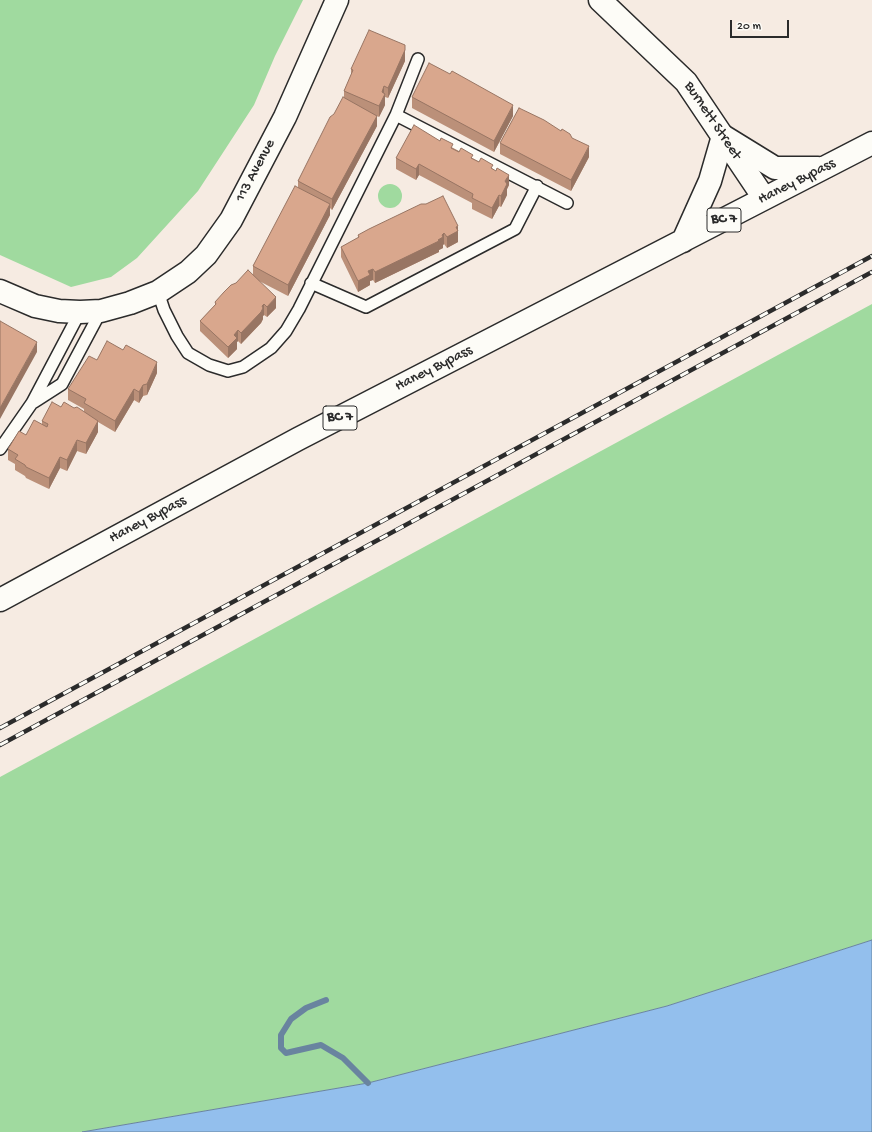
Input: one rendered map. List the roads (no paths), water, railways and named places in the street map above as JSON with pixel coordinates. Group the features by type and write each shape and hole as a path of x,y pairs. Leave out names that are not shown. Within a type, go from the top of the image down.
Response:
{"main road":[{"name":"113 Avenue","path":"0,291 35,306 59,311 90,311 130,303 158,292 188,272 206,255 231,220 285,118 338,0"},
{"name":"Burnett Street","path":"600,0 686,82 764,198"},
{"path":"683,241 710,181 723,136 775,168 824,168"},
{"name":"Haney Bypass","path":"0,600 298,439 872,143"}],"lane":[{"path":"158,292 170,323 188,353 208,365 228,371 243,367 270,348 286,331 311,283 396,115 418,59"},
{"path":"396,115 537,186 567,203"},
{"path":"311,283 366,306 515,229 537,186"},
{"path":"32,403 62,384 90,311"},
{"path":"0,449 32,403 70,333 90,311"}],"water":[{"path":"872,940 872,1132 82,1132 368,1083 667,1006"}],"waterway":[{"path":"326,1000 306,1008 291,1019 281,1035 281,1048 286,1053 321,1045 343,1058 368,1083"}],"railway":[{"path":"0,728 872,256"},
{"path":"0,745 872,272"}]}
